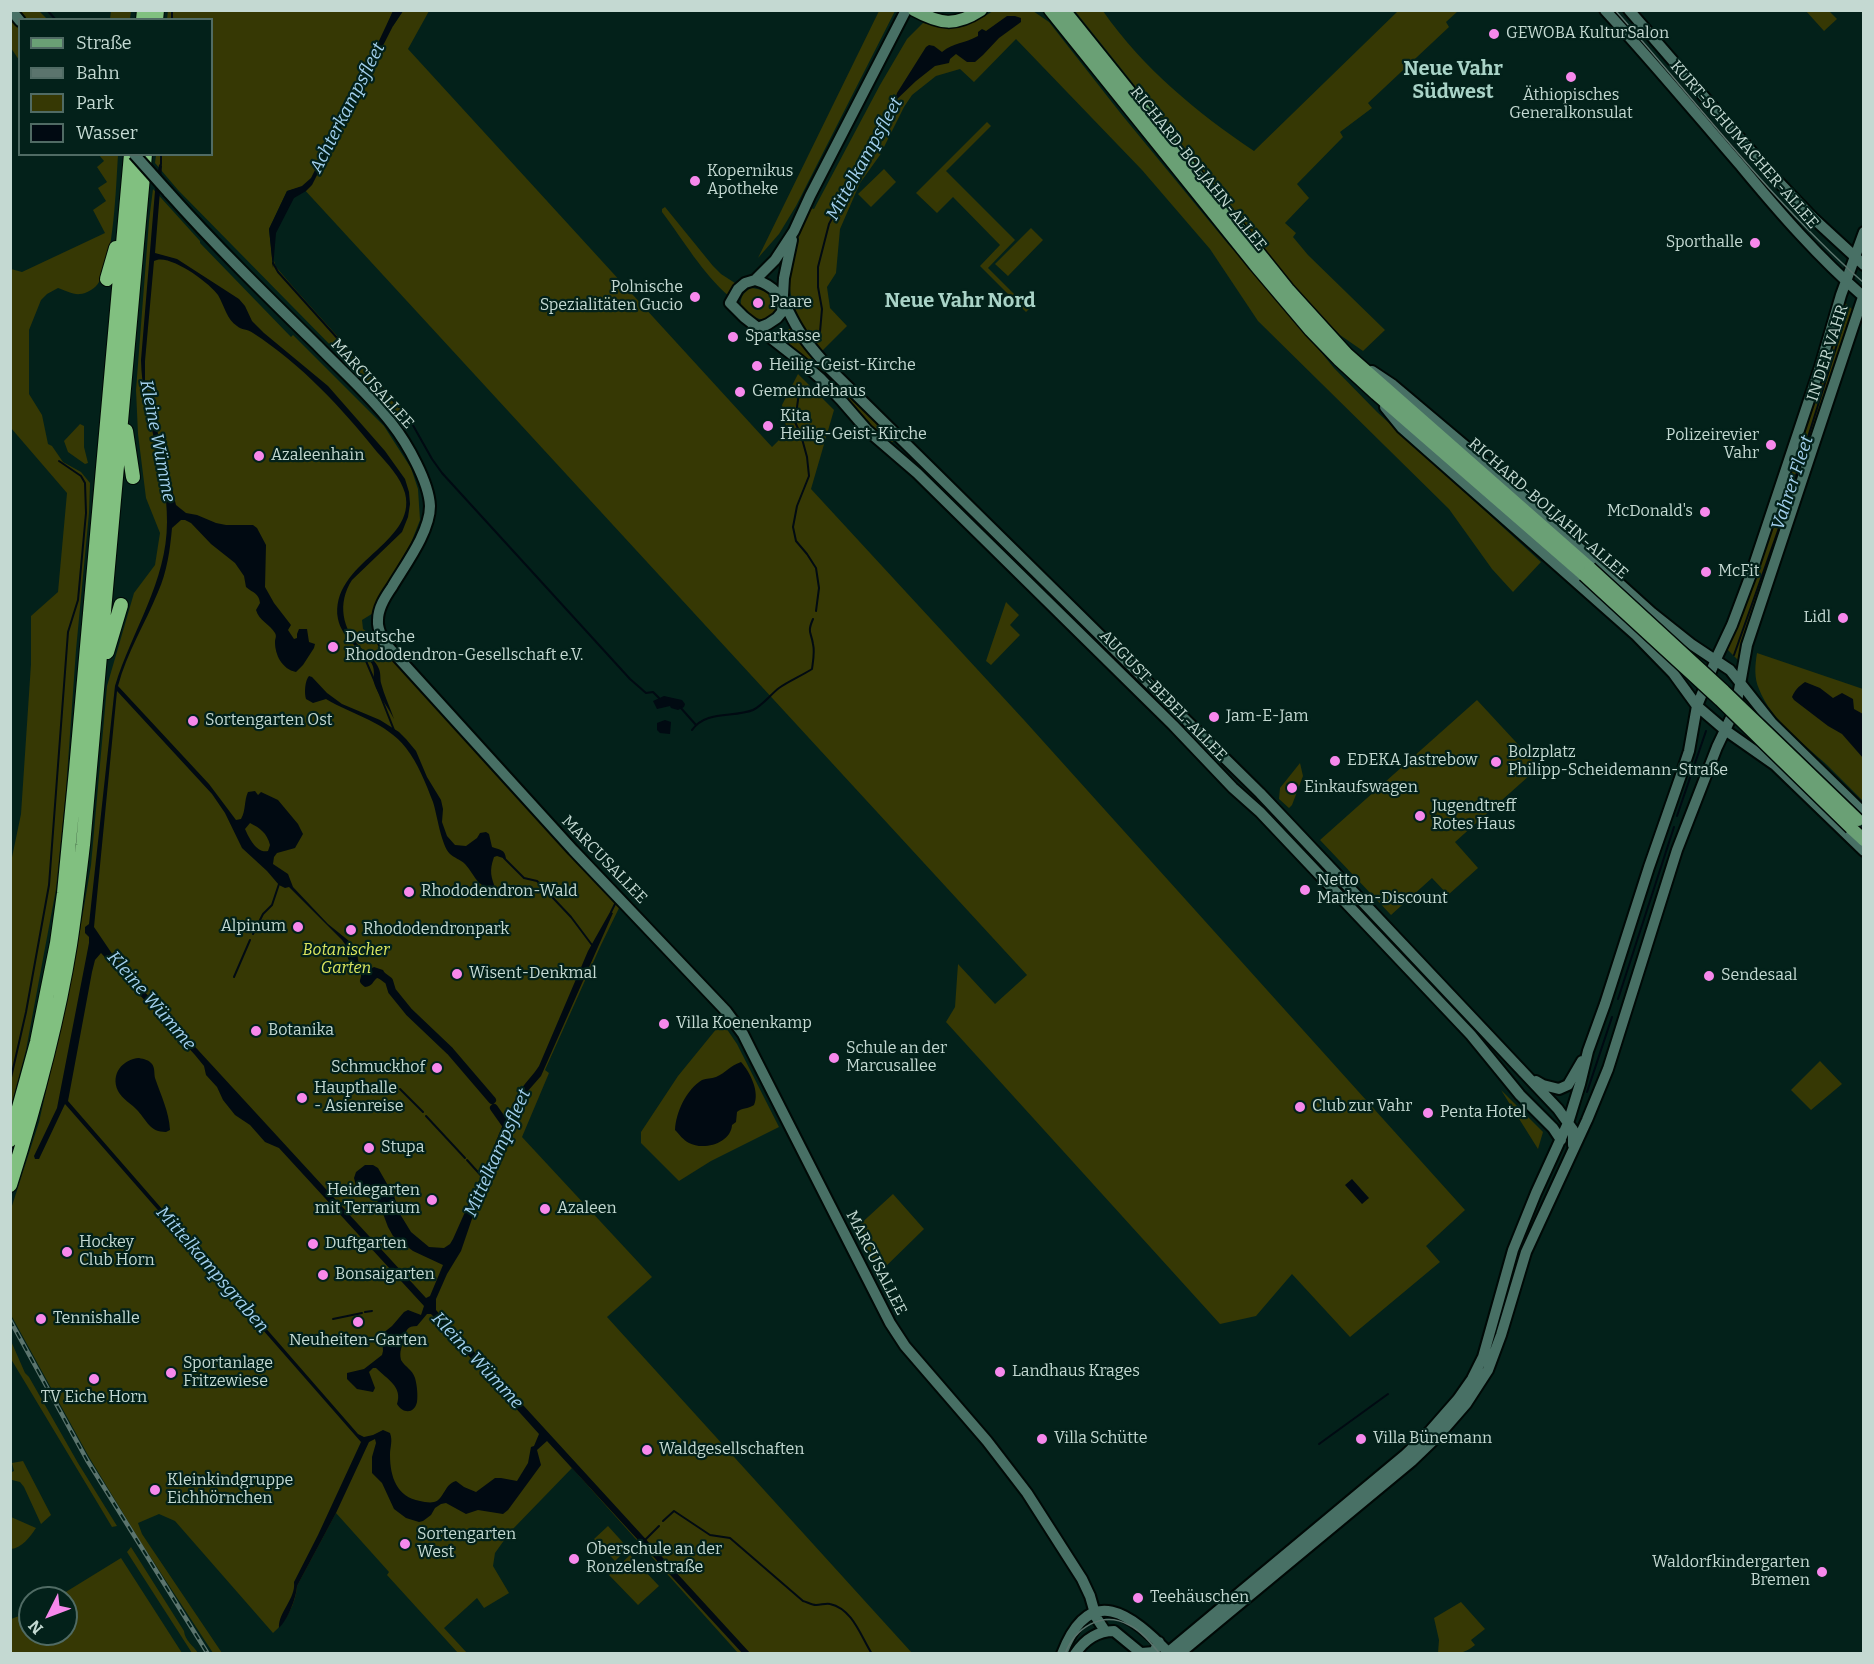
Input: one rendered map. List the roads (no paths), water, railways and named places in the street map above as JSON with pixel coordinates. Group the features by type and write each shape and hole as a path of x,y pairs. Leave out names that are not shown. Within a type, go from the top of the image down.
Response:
{"highway":[{"path":"10,1140 37,1042 58,933 70,832 132,156"},
{"path":"10,1185 41,1082 70,946 83,845 145,156"},
{"path":"107,279 129,181"},
{"path":"124,393 127,442 133,477"},
{"path":"93,483 96,552"},
{"path":"94,725 110,642 121,605"}],"main road":[{"path":"914,10 937,22 958,22 981,10"},
{"path":"1038,10 1061,17"},
{"name":"RICHARD-BOLJAHN-ALLEE","path":"1050,10 1061,17 1288,289 1347,354 1859,822 1863,840"},
{"name":"RICHARD-BOLJAHN-ALLEE","path":"1061,17 1262,274 1339,360 1376,394 1587,571"}],"street":[{"path":"755,280 776,260 794,231 906,10"},
{"name":"KURT-SCHUMACHER-ALLEE","path":"1605,10 1793,226 1845,281 1863,296"},
{"name":"KURT-SCHUMACHER-ALLEE","path":"1629,10 1771,174 1859,261"},
{"name":"MARCUSALLEE","path":"134,156 206,234 375,404 406,444 427,489 430,503 429,514 420,538 381,606 378,622 384,642 510,782 735,1023 890,1323 905,1346 987,1441 1027,1493 1082,1579 1095,1613 1105,1631"},
{"path":"758,328 777,318 782,312 784,278 794,231"},
{"name":"IN DER VAHR","path":"1675,823 1697,706 1750,577 1820,367 1845,281 1859,261 1863,232"},
{"name":"AUGUST-BEBEL-ALLEE","path":"1561,1140 1553,1128 1520,1095 1471,1035 1266,818 1233,789 1166,718 924,479 867,430 820,378 730,303 738,289 745,283 755,280 770,286 783,300 794,323 807,342 831,370 1244,777 1528,1076 1568,1123"},
{"name":"IN DER VAHR","path":"1675,823 1736,707 1747,645 1863,296"},
{"name":"RICHARD-BOLJAHN-ALLEE","path":"1347,354 1393,385 1546,516 1652,613 1690,644 1730,670 1772,723 1859,822"},
{"name":"RICHARD-BOLJAHN-ALLEE","path":"1376,394 1402,428 1654,652 1697,706 1725,730 1775,765 1863,851"},
{"path":"1171,1653 1405,1455 1458,1399 1480,1363 1514,1250 1536,1192 1568,1123 1588,1051 1649,867 1675,823"},
{"path":"1171,1653 1412,1461 1466,1404 1488,1370 1526,1252 1608,1069 1677,850 1675,823"},
{"path":"1605,1004 1624,1016"},
{"path":"1471,1035 1481,1026"},
{"name":"AUGUST-BEBEL-ALLEE","path":"1528,1076 1544,1085 1559,1089 1568,1085 1588,1051"},
{"name":"AUGUST-BEBEL-ALLEE","path":"1541,1115 1556,1122 1587,1120"},
{"path":"1568,1123 1573,1130 1573,1151"},
{"path":"1062,1653 1071,1633 1084,1617 1108,1610 1122,1613 1171,1653"},
{"path":"1075,1653 1087,1640 1105,1631 1120,1634 1142,1653 1154,1652 1159,1642"}],"water":[{"name":"Achterkampsfleet","path":"393,11 403,11 393,26 312,185 294,198 276,233 273,268 269,229 287,191 302,186 311,178"},
{"path":"1007,16 1021,18 1021,22 999,38 975,62 967,62 956,54 949,63 935,66 894,102 897,93 926,47 934,46 942,52 951,46 978,36 978,32 982,29 986,31"},
{"name":"Mittelkampsgraben","path":"161,163 162,166 155,253 177,259 239,299 252,321 264,333 328,386 385,451 405,479 410,504 402,532 352,580 344,598 343,607 349,633 374,660 379,669 382,688 394,719 374,683 372,664 343,632 338,619 339,599 346,582 399,526 405,511 405,493 400,482 349,419 304,373 271,345 234,323 218,295 207,283 188,270 160,259 154,261 145,382 176,505 186,513 216,523 253,525 257,528 266,545 265,587 291,625 288,630 294,639 297,638 299,629 307,629 309,642 315,644 303,665 296,672 283,665 276,652 275,633 256,610 260,603 258,597 246,587 244,576 235,563 211,544 191,523 181,520 172,528 168,561 161,584 131,650 118,686 209,784 236,820 243,816 248,792 255,791 258,795 261,792 278,800 298,824 303,834 295,848 277,853 273,864 288,874 293,887 328,924 349,941 357,953 359,965 363,970 374,967 383,970 389,981 377,978 370,986 362,985 361,973 348,959 347,947 342,940 289,887 279,885 242,848 225,813 212,794 117,691 94,927 119,964 426,1298 430,1296 443,1265 413,1251 393,1236 379,1203 375,1199 358,1193 354,1178 356,1172 365,1165 378,1168 411,1232 429,1247 444,1248 450,1244 473,1194 483,1181 508,1114 521,1089 539,1066 588,951 610,912 613,913 541,1076 520,1100 510,1121 489,1169 461,1251 436,1299 436,1310 750,1653 742,1653 547,1441 537,1450 541,1465 503,1514 478,1510 466,1514 446,1503 435,1508 431,1515 419,1522 406,1518 394,1509 382,1483 372,1473 372,1457 376,1443 375,1439 369,1442 336,1513 297,1586 288,1614 279,1628 281,1616 294,1588 294,1582 361,1442 65,1104 39,1159 35,1159 34,1156 57,1108 89,943 85,927 89,924 115,686 155,585 165,544 167,522 164,481 142,380 141,360","holes":["250,823 267,837 270,845 268,851 260,850 251,841 245,829","101,953 195,1055 204,1066 206,1075 217,1087 223,1100 235,1115 250,1125 265,1142 279,1148 424,1306 421,1315 408,1310 404,1312 382,1334 382,1355 364,1369 347,1373 347,1379 357,1389 373,1392 375,1388 369,1372 376,1368 396,1388 399,1407 405,1411 411,1411 417,1399 416,1381 401,1360 401,1352 407,1329 417,1326 427,1314 431,1314 539,1434 534,1446 531,1447 528,1463 517,1481 495,1478 476,1492 456,1481 449,1485 437,1501 432,1502 412,1499 400,1490 391,1471 390,1433 383,1430 364,1437 358,1434 68,1101 92,972 95,960"]},
{"path":"309,676 342,704 380,720 406,739 416,751 427,777 441,800 442,822 447,836 455,845 466,846 480,833 486,832 489,834 492,847 505,853 506,859 497,856 492,862 491,874 496,890 479,883 465,864 447,850 428,788 406,748 389,732 369,720 326,699 313,703 306,699 305,687"},
{"path":"1805,682 1820,688 1833,698 1842,693 1853,699 1854,709 1863,714 1863,758 1842,734 1794,700 1792,697 1794,692"},
{"path":"664,696 682,700 684,707 678,710 670,706 657,709 653,701"},
{"path":"665,720 671,722 670,734 660,733 657,730 657,723"},
{"path":"145,1059 154,1067 155,1078 168,1116 170,1130 166,1132 152,1128 118,1091 116,1079 120,1068 128,1061"},
{"path":"741,1062 753,1082 756,1094 754,1105 737,1112 736,1122 722,1141 709,1146 687,1142 675,1130 677,1116 687,1095 702,1080 716,1077"},
{"path":"1352,1179 1369,1198 1362,1204 1345,1185"}],"waterway":[{"path":"47,10 54,18"},
{"name":"Kleine Wümme","path":"172,10 172,18"},
{"name":"Mittelkampsfleet","path":"820,332 822,309 818,287 818,267 829,224 894,101"},
{"name":"Kleine Wümme","path":"161,156 161,164"},
{"path":"273,263 278,272 399,407"},
{"name":"Vahrer Fleet","path":"1734,655 1785,511 1848,309"},
{"name":"Mittelkampsfleet","path":"800,385 795,422 807,457 809,476 797,506 793,527 796,541 816,568 819,588 816,611"},
{"path":"410,420 442,473 630,679 646,693 653,692 659,698"},
{"path":"10,1082 26,1012 49,885 68,632 78,600 86,513 85,483 81,476 59,461"},
{"name":"Mittelkampsfleet","path":"692,730 712,717 753,710 779,688 812,669 814,650 810,630 813,619"},
{"path":"363,654 375,682"},
{"path":"377,687 394,730"},
{"path":"680,707 696,725"},
{"name":"Vahrer Fleet","path":"1677,816 1706,731"},
{"name":"Vahrer Fleet","path":"1618,999 1674,827"},
{"path":"504,858 524,878 537,881 571,917 592,945"},
{"path":"253,934 263,914 272,905 279,884"},
{"name":"Mittelkampsfleet","path":"611,912 615,904"},
{"path":"234,977 250,940"},
{"path":"381,975 389,981 392,991 409,1012 450,1051 492,1100"},
{"name":"Vahrer Fleet","path":"1587,1092 1612,1017"},
{"path":"400,1089 423,1112"},
{"path":"494,1108 506,1125"},
{"path":"426,1116 465,1158"},
{"path":"467,1160 485,1180"},
{"path":"365,1312 372,1311"},
{"path":"333,1319 362,1313"},
{"name":"Vahrer Fleet","path":"1319,1444 1388,1394"},
{"path":"663,1521 674,1511 710,1535 730,1538 803,1601 814,1605 830,1604 845,1612 856,1624 872,1654"},
{"path":"644,1541 659,1526"}],"tram line":[{"path":"1615,10 1797,219 1864,283"},
{"path":"1065,1654 1075,1636 1083,1629 1091,1624 1109,1620 1129,1625 1146,1638 1160,1654"}],"railway":[{"path":"10,1320 87,1460 208,1654"}],"place":[{"name":"GEWOBA KulturSalon","path":"1494,34"},
{"name":"Äthiopisches Generalkonsulat","path":"1571,77"},
{"name":"Kopernikus Apotheke","path":"695,181"},
{"name":"Sporthalle","path":"1755,243"},
{"name":"Polnische Spezialitäten Gucio","path":"695,297"},
{"name":"Paare","path":"758,303"},
{"name":"Sparkasse","path":"733,337"},
{"name":"Heilig-Geist-Kirche","path":"757,366"},
{"name":"Gemeindehaus","path":"740,392"},
{"name":"Kita Heilig-Geist-Kirche","path":"768,426"},
{"name":"Polizeirevier Vahr","path":"1771,445"},
{"name":"Azaleenhain","path":"259,456"},
{"name":"McDonald's","path":"1705,512"},
{"name":"McFit","path":"1706,572"},
{"name":"Lidl","path":"1843,618"},
{"name":"Deutsche Rhododendron-Gesellschaft e.V.","path":"333,647"},
{"name":"Jam-E-Jam","path":"1214,717"},
{"name":"Sortengarten Ost","path":"193,721"},
{"name":"EDEKA Jastrebow","path":"1335,761"},
{"name":"Bolzplatz Philipp-Scheidemann-Straße","path":"1496,762"},
{"name":"Einkaufswagen","path":"1292,788"},
{"name":"Jugendtreff Rotes Haus","path":"1420,816"},
{"name":"Netto Marken-Discount","path":"1305,890"},
{"name":"Rhododendron-Wald","path":"409,892"},
{"name":"Alpinum","path":"298,927"},
{"name":"Rhododendronpark","path":"351,930"},
{"name":"Wisent-Denkmal","path":"457,974"},
{"name":"Sendesaal","path":"1709,976"},
{"name":"Villa Koenenkamp","path":"664,1024"},
{"name":"Botanika","path":"256,1031"},
{"name":"Schule an der Marcusallee","path":"834,1058"},
{"name":"Schmuckhof","path":"437,1068"},
{"name":"Haupthalle - Asienreise","path":"302,1098"},
{"name":"Club zur Vahr","path":"1300,1107"},
{"name":"Penta Hotel","path":"1428,1113"},
{"name":"Stupa","path":"369,1148"},
{"name":"Heidegarten mit Terrarium","path":"432,1200"},
{"name":"Azaleen","path":"545,1209"},
{"name":"Duftgarten","path":"313,1244"},
{"name":"Hockey Club Horn","path":"67,1252"},
{"name":"Bonsaigarten","path":"323,1275"},
{"name":"Tennishalle","path":"41,1319"},
{"name":"Neuheiten-Garten","path":"358,1322"},
{"name":"Landhaus Krages","path":"1000,1372"},
{"name":"Sportanlage Fritzewiese","path":"171,1373"},
{"name":"TV Eiche Horn","path":"94,1379"},
{"name":"Villa Schütte","path":"1042,1439"},
{"name":"Villa Bünemann","path":"1361,1439"},
{"name":"Waldgesellschaften","path":"647,1450"},
{"name":"Kleinkindgruppe Eichhörnchen","path":"155,1490"},
{"name":"Sortengarten West","path":"405,1544"},
{"name":"Oberschule an der Ronzelenstraße","path":"574,1559"},
{"name":"Waldorfkindergarten Bremen","path":"1822,1572"},
{"name":"Teehäuschen","path":"1138,1598"}],"district":[{"name":"Neue Vahr Südwest","path":"1453,80"},
{"name":"Neue Vahr Nord","path":"960,301"}],"park label":[{"name":"Botanischer Garten","path":"346,960"}]}
